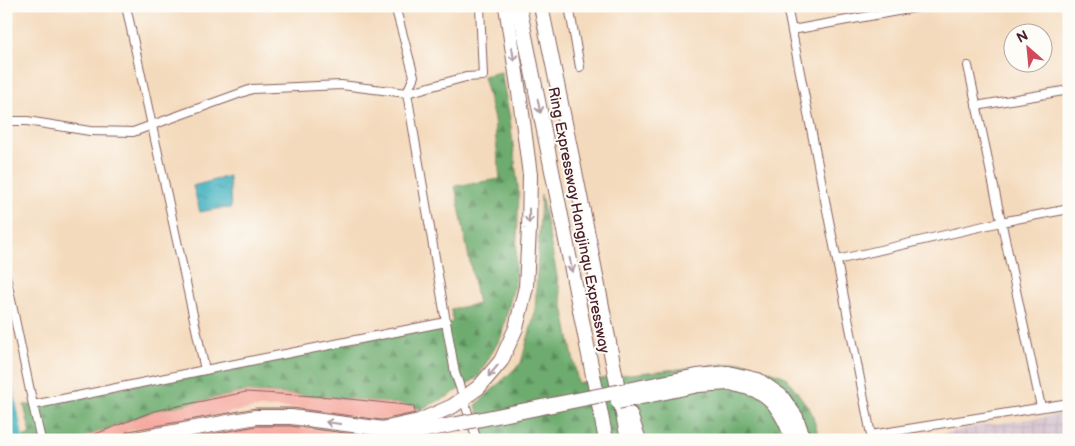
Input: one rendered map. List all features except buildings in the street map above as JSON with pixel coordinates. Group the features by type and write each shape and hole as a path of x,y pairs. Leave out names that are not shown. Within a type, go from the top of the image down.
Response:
{"highway":[{"path":"382,430 419,421 453,406 479,387 501,361 516,328 526,287 530,175 506,6"},
{"name":"Ring Expressway Hangjinqu Expressway","path":"520,6 606,440"},
{"name":"Ring Expressway Hangjinqu Expressway","path":"541,6 628,440"},
{"path":"614,365 639,440"},
{"path":"421,440 457,428 697,376 758,380 781,396 796,417 804,440"},
{"path":"728,378 768,397 784,418 792,440"},
{"path":"130,440 256,417 292,417 382,430 415,432 457,428"}],"street":[{"path":"126,6 205,370"},
{"path":"395,6 414,76 407,93 446,322 462,393"},
{"path":"6,122 27,121 90,131 133,132 252,89 341,85 407,93 466,77 483,76 480,6"},
{"path":"569,6 580,67"},
{"path":"787,6 872,437 1069,403"},
{"path":"792,30 925,6"},
{"path":"968,66 1040,408"},
{"path":"976,106 1069,90"},
{"path":"837,260 1069,208"},
{"path":"6,276 41,440"},
{"path":"33,405 446,322"},
{"path":"465,404 477,440"}],"shaded area":[{"path":"1069,412 1069,440 917,440 978,426"}],"green space":[{"path":"501,72 510,119 519,195 515,282 501,337 478,377 447,397 419,410 414,406 331,397 246,392 154,411 77,440 25,440 24,436 31,435 24,405 33,405 453,322 451,309 478,304 455,186 500,179 494,119 483,76"},
{"path":"541,194 578,383 630,374 744,362 786,377 811,411 820,440 485,440 476,405 521,363 535,312"}],"water":[{"path":"229,176 231,208 200,212 193,186"}],"waterway":[{"path":"6,371 19,440"}]}
